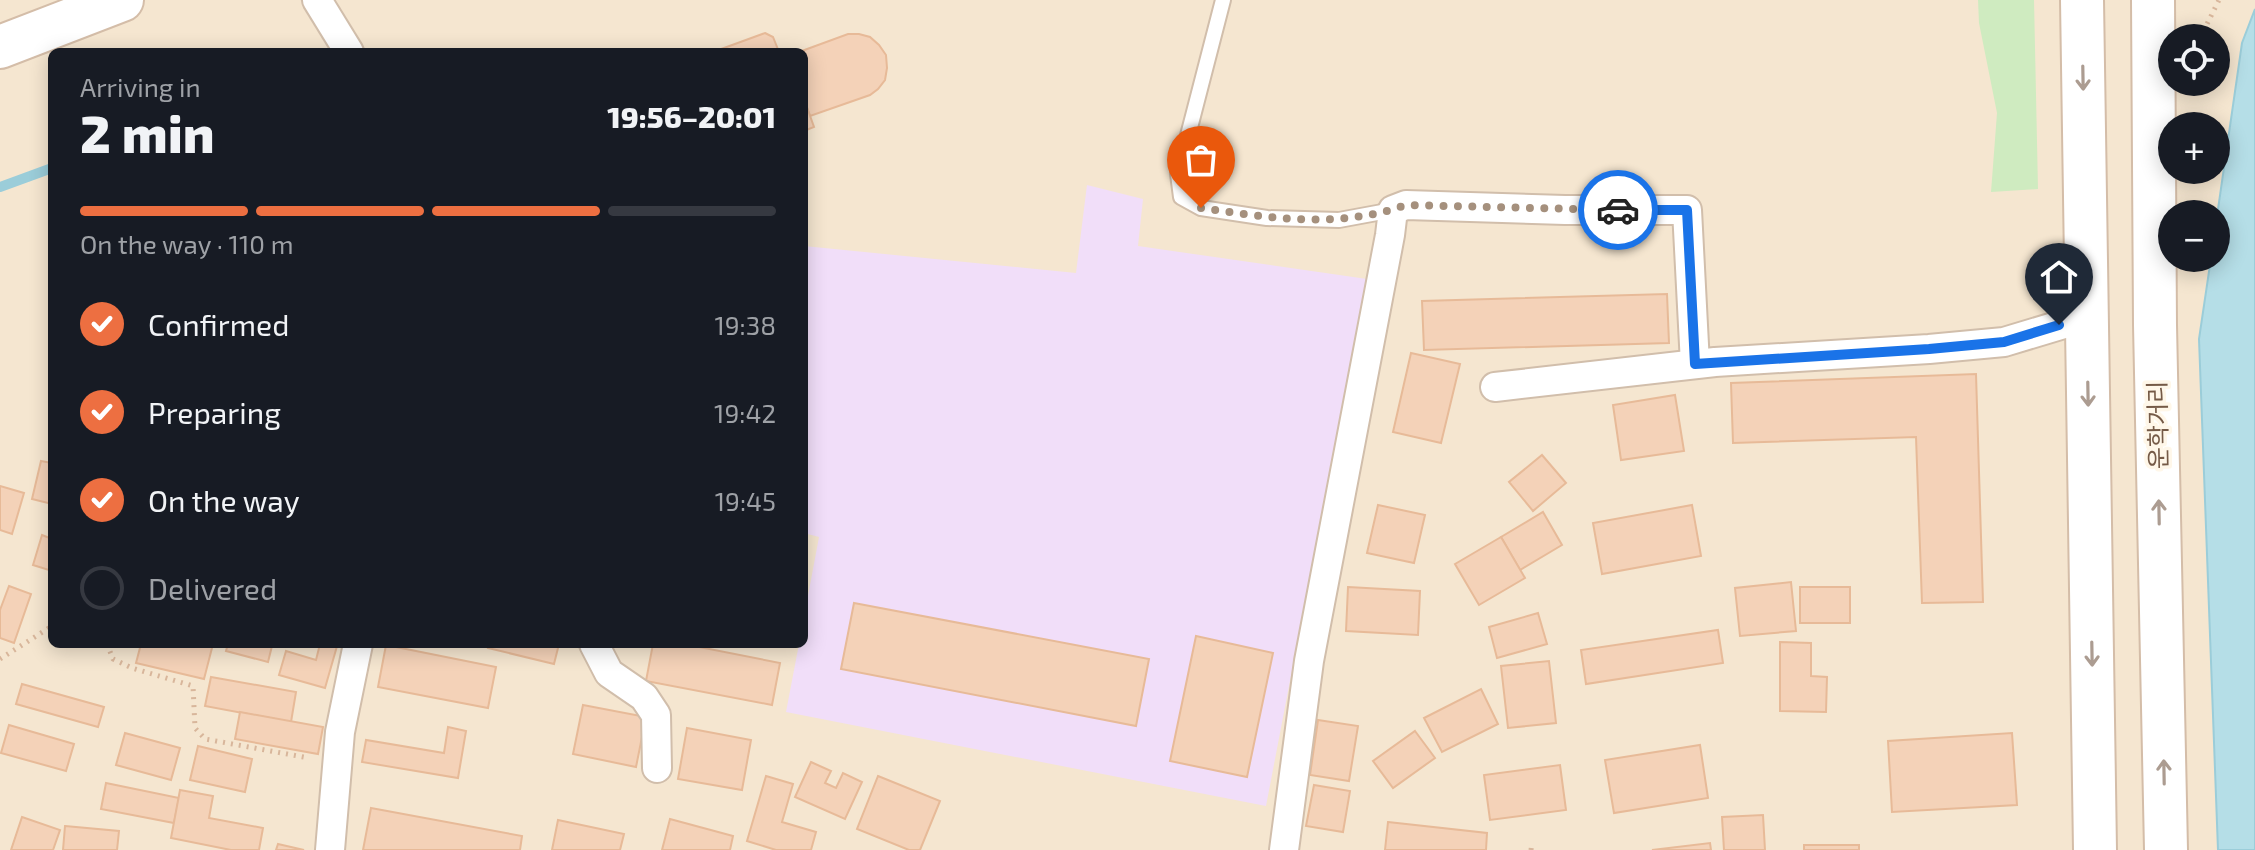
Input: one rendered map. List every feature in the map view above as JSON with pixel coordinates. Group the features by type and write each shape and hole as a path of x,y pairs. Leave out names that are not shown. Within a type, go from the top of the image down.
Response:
{"main road":[{"path":"0,47 122,0"},
{"path":"2082,0 2095,850"},
{"name":"운학거리","path":"2153,0 2155,325 2166,850"}],"street":[{"path":"317,0 347,48"},
{"path":"1284,850 1309,661 1393,210 1406,205 1687,210 1695,364"},
{"path":"1495,387 1695,364 2004,342 2087,317"},
{"path":"330,850 340,732 357,648"},
{"path":"596,648 609,673 644,697 656,715 657,768"}],"lane":[{"path":"1223,0 1178,174 1181,197 1201,208 1267,218 1339,220 1393,210"}],"path":[{"path":"2207,24 2219,0"},
{"path":"0,659 48,629"},
{"path":"109,648 113,659 132,668 193,686 195,728 205,739 337,763"},
{"path":"1531,850 1532,842"}],"shaded area":[{"path":"0,0 2255,0 2255,850 0,850"},
{"path":"1087,185 1143,199 1138,246 1367,279 1266,806 786,712 798,648 808,648 808,596 819,537 808,534 808,246 1076,273"}],"green space":[{"path":"1978,0 2034,0 2038,189 1991,192 1997,113 1979,23"}],"water":[{"path":"2255,9 2255,850 2218,850 2199,339 2209,272 2230,272 2230,200 2219,200 2222,184 2230,184 2230,126 2242,43"}],"building":[{"path":"765,33 773,37 777,48 724,48"},
{"path":"848,34 870,37 886,55 885,80 870,95 810,116 808,49"},
{"path":"808,110 814,127 808,129"},
{"path":"1667,294 1669,343 1424,350 1422,301"},
{"path":"1411,353 1460,364 1441,443 1393,432"},
{"path":"1976,374 1983,602 1922,603 1916,437 1733,443 1731,383"},
{"path":"1675,395 1684,451 1621,460 1613,405"},
{"path":"1542,455 1566,483 1533,511 1509,482"},
{"path":"41,461 48,462 48,503 32,499"},
{"path":"0,486 24,493 12,534 0,530"},
{"path":"1378,505 1425,515 1414,563 1367,553"},
{"path":"1692,505 1701,556 1602,574 1593,523"},
{"path":"1543,512 1562,545 1520,570 1501,537"},
{"path":"42,535 48,537 48,570 33,565"},
{"path":"1501,537 1525,578 1479,605 1455,564"},
{"path":"1791,582 1796,631 1740,636 1735,588"},
{"path":"9,586 31,594 14,643 0,638 0,610"},
{"path":"1348,587 1420,591 1418,635 1346,631"},
{"path":"1800,587 1850,587 1850,623 1800,623"},
{"path":"854,603 1149,659 1136,726 841,669"},
{"path":"1538,613 1547,644 1497,658 1489,627"},
{"path":"1718,630 1723,663 1586,684 1581,650"},
{"path":"1196,636 1273,653 1247,777 1170,761"},
{"path":"1780,642 1811,643 1811,676 1827,677 1826,712 1780,711"},
{"path":"140,648 212,648 204,679 136,663"},
{"path":"227,648 272,648 268,662 226,651"},
{"path":"319,648 336,648 325,688 279,675 286,651 316,660"},
{"path":"385,648 401,648 496,667 488,708 378,687"},
{"path":"488,648 558,648 554,664"},
{"path":"652,648 704,648 780,663 772,705 646,681"},
{"path":"1549,661 1556,723 1508,728 1501,666"},
{"path":"211,677 296,692 291,722 205,706"},
{"path":"22,684 104,707 98,727 16,704"},
{"path":"1481,689 1498,724 1442,752 1424,718"},
{"path":"583,705 646,717 636,767 573,754"},
{"path":"240,712 323,727 318,754 235,739"},
{"path":"1318,720 1358,726 1349,781 1310,775"},
{"path":"9,725 74,744 66,771 1,753"},
{"path":"448,727 466,731 458,778 362,762 366,740 444,753"},
{"path":"687,728 751,740 742,790 678,779"},
{"path":"1415,731 1435,758 1393,788 1373,761"},
{"path":"125,733 180,748 171,780 116,765"},
{"path":"2012,733 2017,805 1892,812 1888,741"},
{"path":"1700,745 1708,798 1614,813 1605,760"},
{"path":"198,746 252,759 245,792 190,780"},
{"path":"811,762 831,771 825,783 836,788 843,773 862,782 845,819 795,797"},
{"path":"1560,765 1566,810 1490,820 1484,775"},
{"path":"766,776 793,784 782,822 816,832 811,850 776,850 747,841"},
{"path":"878,776 940,801 920,850 909,850 857,829"},
{"path":"106,783 179,798 174,823 101,809"},
{"path":"1314,785 1350,791 1343,832 1306,826"},
{"path":"180,790 213,796 209,818 263,828 259,850 231,850 171,838"},
{"path":"371,808 522,836 520,850 363,850"},
{"path":"1763,815 1765,850 1724,850 1722,817"},
{"path":"22,817 60,830 53,850 11,850"},
{"path":"670,819 733,836 730,850 662,850"},
{"path":"558,820 624,834 620,850 552,850"},
{"path":"1388,822 1487,833 1486,850 1385,850"},
{"path":"65,826 119,831 117,850 63,850"},
{"path":"1710,843 1711,850 1652,850"},
{"path":"278,844 304,850 276,850"},
{"path":"1804,845 1859,845 1859,850 1804,850"}],"waterway":[{"path":"0,187 48,169"}],"way so far":[{"path":"1201,208 1267,218 1339,220 1406,205 1618,210"}],"route":[{"path":"1618,210 1687,210 1695,364 2004,342 2059,325"}]}
